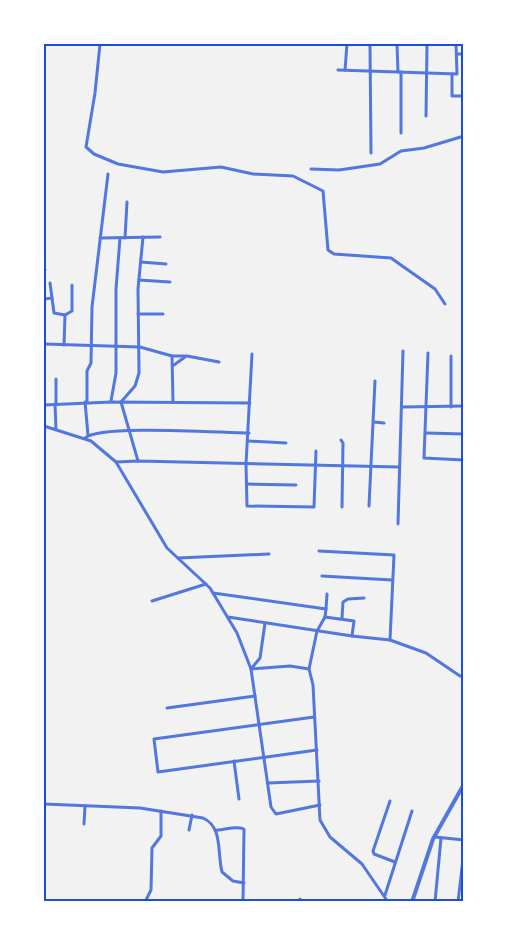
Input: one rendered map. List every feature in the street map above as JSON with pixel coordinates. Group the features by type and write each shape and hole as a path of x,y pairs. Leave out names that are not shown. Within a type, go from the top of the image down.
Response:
{"street":[{"path":"100,44 86,147 94,154 118,164 163,171 221,167 253,174 293,176 305,180 323,191 328,250 334,254 391,258 435,289 445,304"},
{"path":"345,70 347,44"},
{"path":"370,44 371,153"},
{"path":"398,44 401,133"},
{"path":"426,116 427,44"},
{"path":"456,44 457,74"},
{"path":"457,54 464,54"},
{"path":"338,70 464,74"},
{"path":"452,74 452,96 464,96"},
{"path":"311,169 339,170 380,164 401,151 424,148 464,136"},
{"path":"86,436 87,371 91,363 92,307 108,174"},
{"path":"111,402 116,373 116,289 127,202"},
{"path":"121,402 135,386 139,373 139,280 143,237"},
{"path":"100,238 160,237"},
{"path":"140,262 166,264"},
{"path":"139,280 170,282"},
{"path":"50,283 54,313 65,315 72,311 72,285"},
{"path":"44,299 52,298"},
{"path":"138,315 163,314"},
{"path":"64,345 65,315"},
{"path":"44,344 140,347 172,356 187,356 219,362"},
{"path":"398,524 403,351"},
{"path":"428,353 424,458 464,460"},
{"path":"252,354 246,464 247,506 314,507 316,451"},
{"path":"172,356 173,402"},
{"path":"172,366 187,356"},
{"path":"451,407 452,356"},
{"path":"56,379 56,430"},
{"path":"369,506 375,381"},
{"path":"44,405 86,402 250,403"},
{"path":"121,402 138,461"},
{"path":"402,407 464,406"},
{"path":"374,422 384,423"},
{"path":"44,426 86,436 116,462 167,548 206,584 228,617 251,669 271,807 276,814 320,805"},
{"path":"86,436 94,432 129,430 249,433"},
{"path":"426,433 464,434"},
{"path":"340,440 343,443 342,507"},
{"path":"249,441 286,443"},
{"path":"116,462 399,467"},
{"path":"247,484 296,485"},
{"path":"319,551 394,555 390,640"},
{"path":"176,558 268,554"},
{"path":"322,576 392,580"},
{"path":"152,601 206,584"},
{"path":"213,593 326,609"},
{"path":"327,594 325,616 318,631 309,669 313,685 318,750 320,820 330,837 362,864 388,902"},
{"path":"342,618 343,602 348,599 364,598"},
{"path":"325,616 354,621 352,636"},
{"path":"228,617 390,640 426,653 460,676 464,676"},
{"path":"251,669 260,658 266,623"},
{"path":"251,669 290,666 309,669"},
{"path":"166,708 255,696"},
{"path":"315,717 154,740 158,772 318,750"},
{"path":"234,761 239,799"},
{"path":"268,783 319,781"},
{"path":"412,902 435,837 464,784"},
{"path":"390,801 373,851 374,854 394,862"},
{"path":"44,804 161,811 192,815 211,822 216,830 222,872 233,881 244,883"},
{"path":"84,824 85,806"},
{"path":"145,902 151,890 152,848 161,836 161,811"},
{"path":"384,896 412,811"},
{"path":"189,830 192,815"},
{"path":"216,830 227,830 233,827 243,829 243,902"},
{"path":"435,837 464,840"},
{"path":"435,902 441,838"},
{"path":"458,902 464,851"}]}
